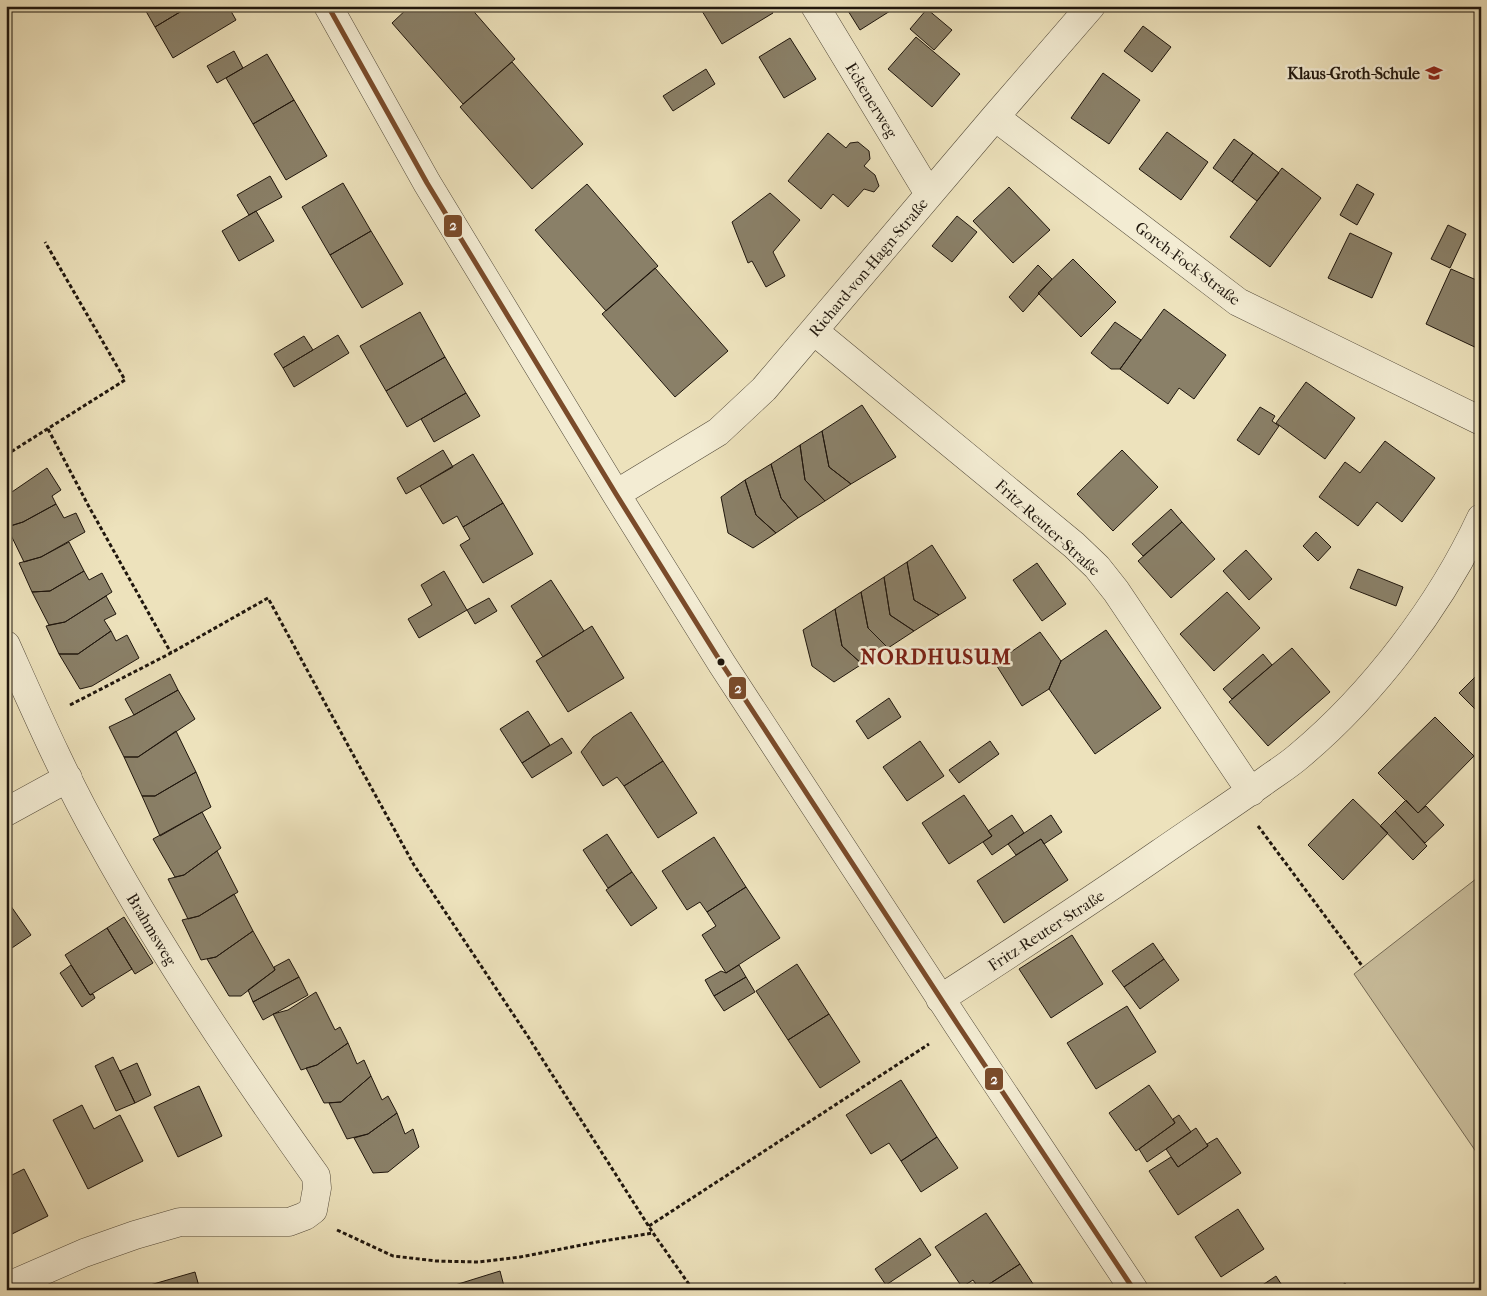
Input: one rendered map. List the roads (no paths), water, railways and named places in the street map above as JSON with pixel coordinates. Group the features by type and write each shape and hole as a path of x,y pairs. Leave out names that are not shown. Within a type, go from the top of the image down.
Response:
{"street":[{"path":"328,6 428,183 616,494 722,664 940,999 1134,1290"},
{"name":"Eckenerweg","path":"815,6 929,194"},
{"name":"Richard-von-Hagn-Straße","path":"616,494 718,432 764,389 1091,6"},
{"name":"Gorch-Fock-Straße","path":"995,117 1238,302 1481,421"},
{"name":"Fritz-Reuter-Straße","path":"814,331 1097,566 1121,599 1245,796"},
{"name":"Fritz-Reuter-Straße","path":"940,999 1072,914 1245,796 1306,750 1341,718 1382,674 1423,619 1469,545 1481,518"},
{"name":"Brahmsweg","path":"6,645 40,721 100,840 151,929 227,1049 316,1176 317,1188 310,1208 289,1222 180,1222 93,1250 6,1287"},
{"path":"6,812 68,778"}],"place":[{"name":"Klaus-Groth-Schule","path":"1434,73"}],"district":[{"name":"NORDHUSUM","path":"936,657"}]}
